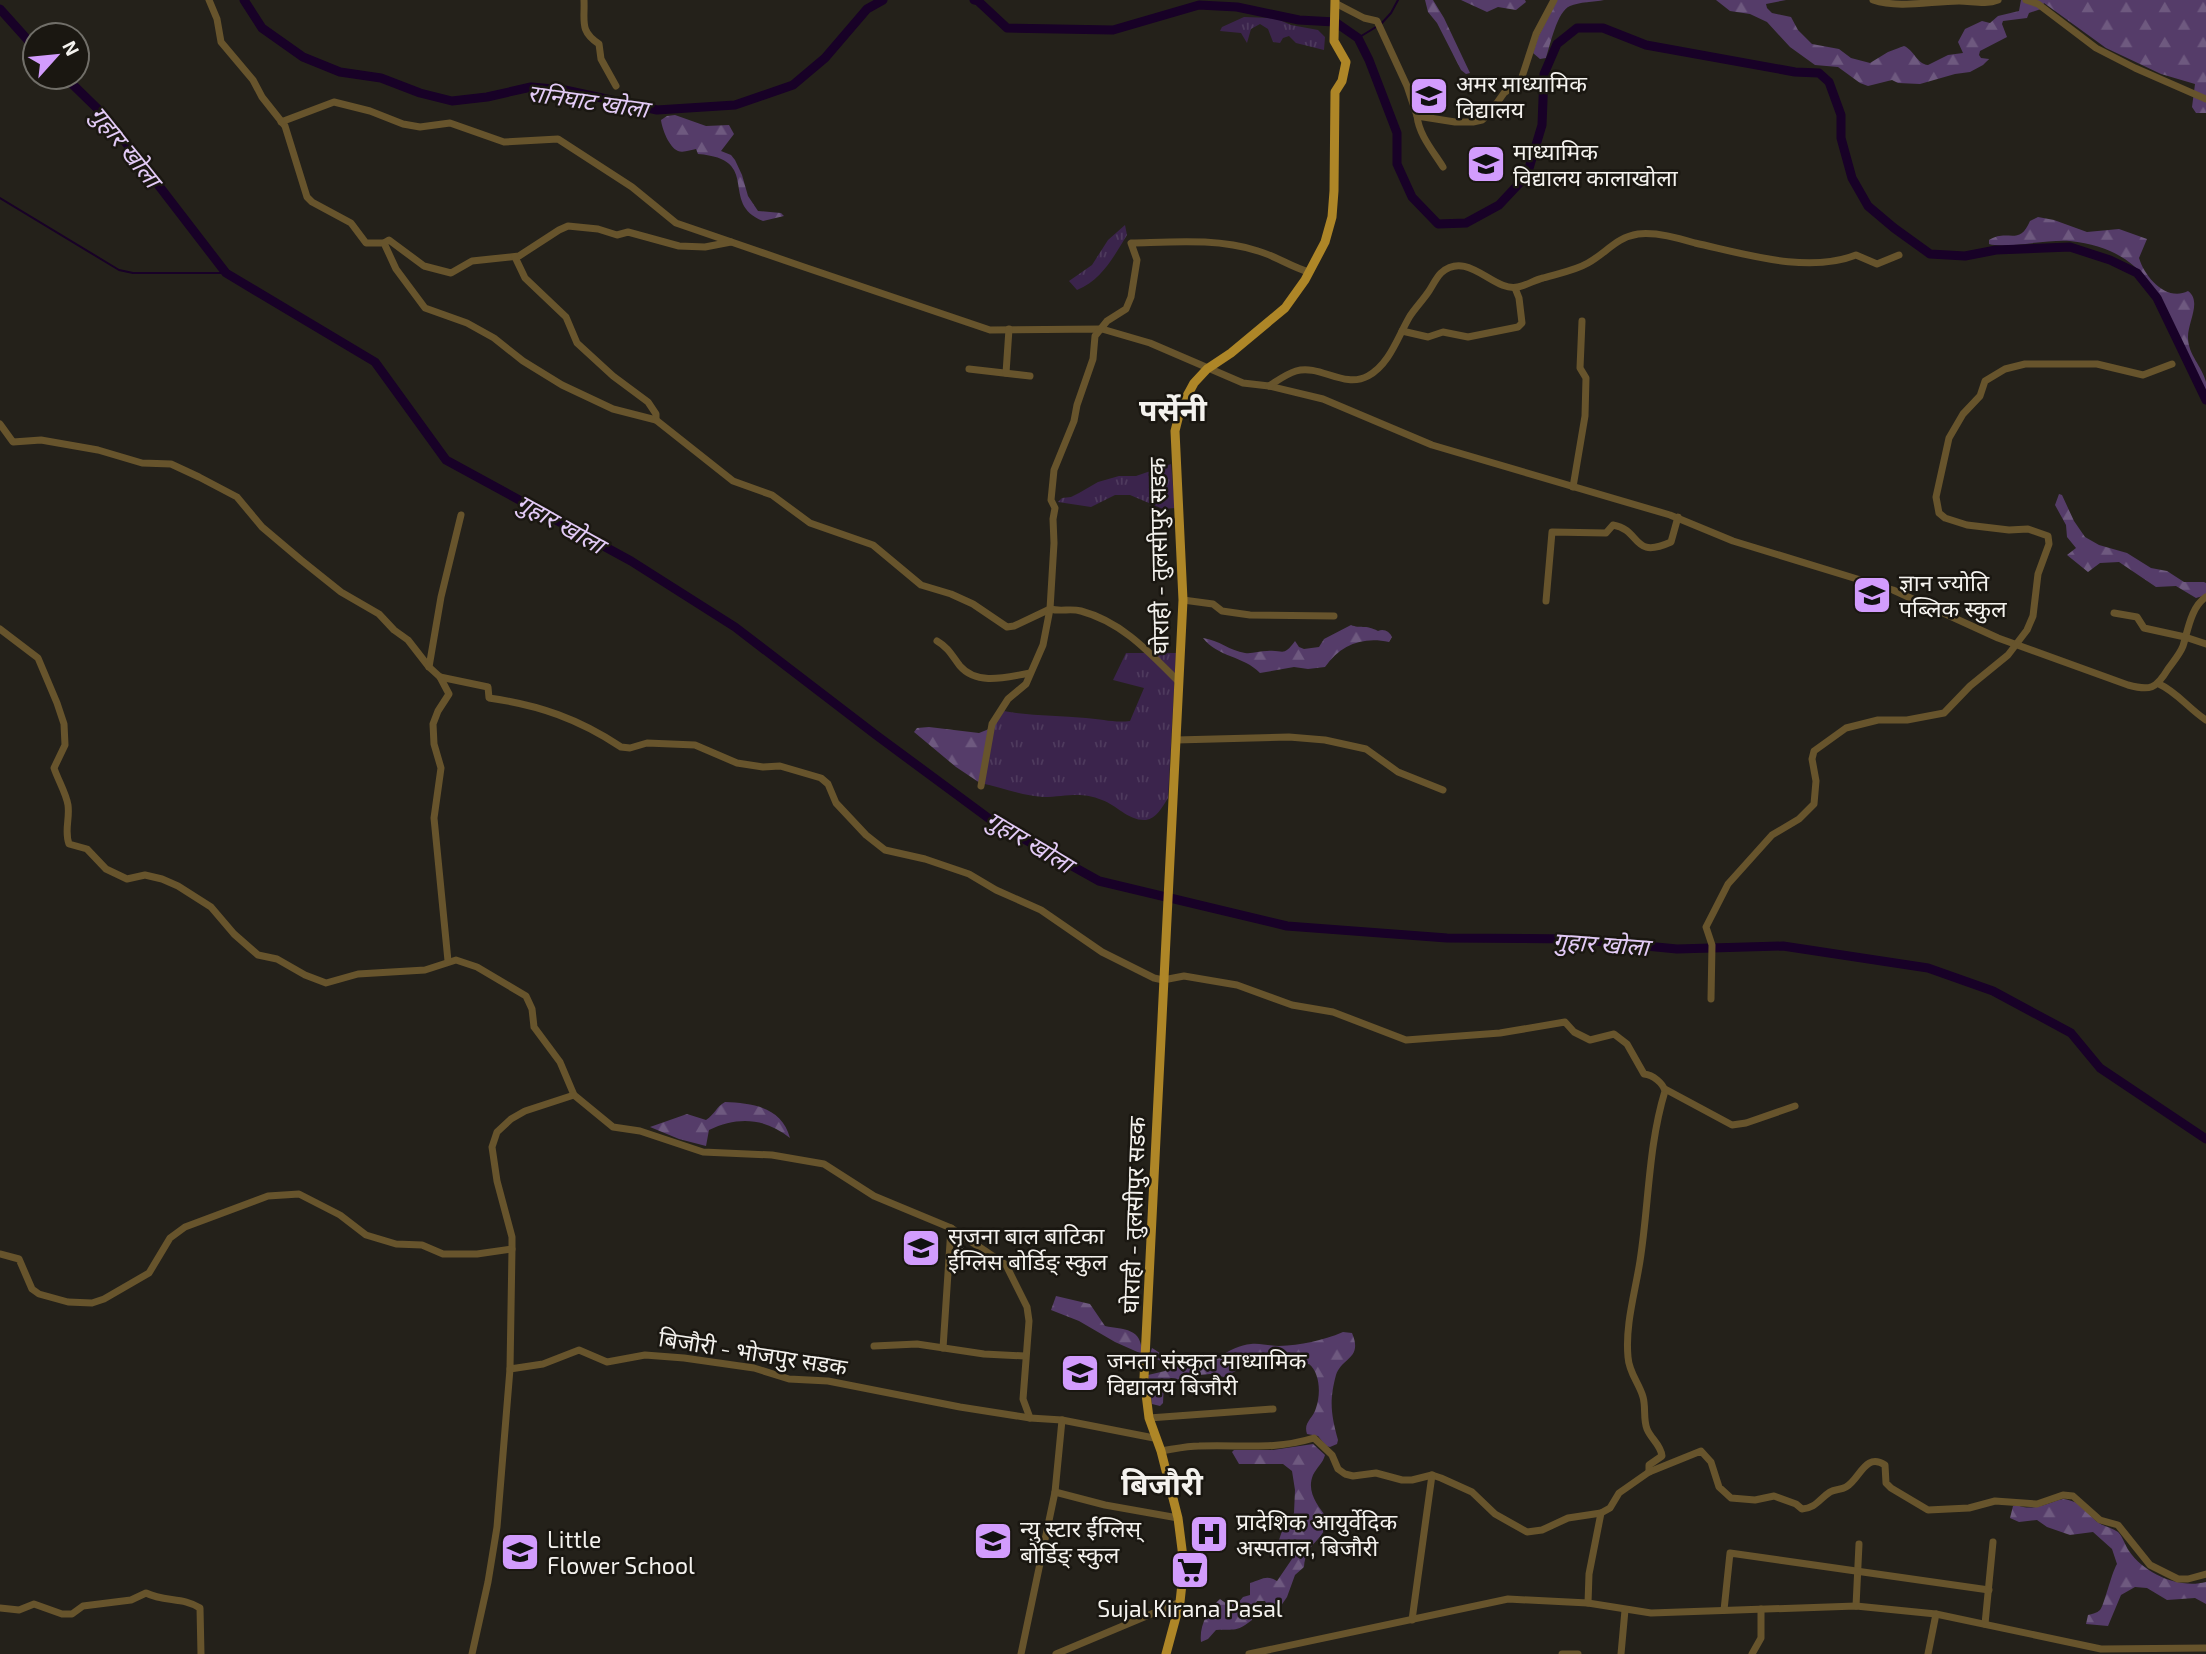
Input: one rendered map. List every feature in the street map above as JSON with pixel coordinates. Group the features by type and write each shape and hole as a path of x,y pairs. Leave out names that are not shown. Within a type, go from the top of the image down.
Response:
{"main road":[{"name":"घोराही - तुलसीपुर सडक","path":"1166,1654 1180,1602 1184,1566 1178,1518 1161,1451 1149,1418 1144,1378 1182,600 1175,431 1181,407 1194,383 1207,369 1231,353 1284,308 1309,272 1325,242 1332,209 1336,160 1335,92 1342,81 1346,62 1334,41 1335,1"}],"street":[{"path":"209,0 217,19 220,42 253,80 262,97 285,126 307,197 351,223 366,243 384,243 389,240 424,266 451,273 472,261 515,257 568,226 598,229 617,235 628,232 678,246 705,247 732,242"},
{"path":"584,0 584,31 599,44 600,59 616,86"},
{"path":"1417,116 1455,122 1482,120 1504,93 1521,80 1536,34 1554,0"},
{"path":"1873,0 1895,4 1960,1 1985,3 1998,0"},
{"path":"2026,0 2038,4 2096,48 2206,99"},
{"path":"1335,1 1364,18 1377,21 1413,100 1418,126 1443,167"},
{"path":"281,122 334,102 370,111 403,124 421,127 450,123 504,142 558,139 632,187 677,223 921,308 990,330 1102,329 1150,343 1243,383 1269,386 1323,399 1432,445 1678,517 1733,541 1893,590 1998,638 2144,689 2159,684 2182,649 2195,610 2206,597"},
{"path":"1269,386 1294,371 1301,370 1321,372 1347,380 1366,377 1382,365 1440,274 1452,266 1464,267 1516,288 1570,271 1591,261 1618,241 1639,234 1666,236 1742,254 1803,263 1840,261 1856,255 1877,264 1899,256"},
{"path":"981,786 992,724 1007,699 1026,684 1043,645 1050,609 1055,512 1051,500 1054,470 1074,421 1093,359 1095,335 1107,321 1126,309 1131,297 1137,260 1131,243 1197,241 1224,244 1255,250 1309,272"},
{"path":"384,243 397,269 425,308 467,323 494,338 523,361 562,385 612,409 656,420 733,481 772,495 810,523 873,545 922,585 973,604 1007,627 1050,609 1061,612 1075,610 1098,616 1141,644 1178,681"},
{"path":"515,257 525,278 566,317 577,342 613,376 648,402 656,414 656,420"},
{"path":"1402,331 1428,337 1443,332 1468,337 1518,327 1522,323 1516,288"},
{"path":"1573,487 1586,416 1586,378 1580,368 1582,321"},
{"path":"1006,373 1009,329"},
{"path":"1711,999 1712,945 1706,927 1728,884 1772,835 1799,819 1814,804 1814,751 1846,728 1878,720 1906,720 1944,713 1970,686 2008,655 2027,630 2033,616 2038,574 2049,544 2048,536 2028,529 1975,526 1945,518 1939,513 1936,497 1949,438 1963,414 1980,396 1986,381 2005,369 2025,364 2097,364 2143,375 2172,364"},
{"path":"969,369 1030,376"},
{"path":"0,424 13,442 41,440 99,450 142,463 171,464 237,497 262,527 301,560 341,592 379,614 394,631 408,640 440,677 449,694 433,724 434,744 441,768 434,818 448,961"},
{"path":"429,667 441,597 461,515"},
{"path":"1546,601 1552,532 1606,533 1613,525 1623,527 1641,547 1656,549 1671,542 1678,517"},
{"path":"1182,600 1213,604 1222,611 1250,615 1334,616"},
{"path":"2114,613 2137,617 2144,628 2206,644"},
{"path":"0,629 38,658 64,724 65,745 54,768 68,803 66,835 69,844 87,849 106,870 127,879 145,875 162,878 178,886 211,907 234,934 258,955 277,959 290,968 326,984 358,974 425,971 456,960 477,967 526,996 532,1009 534,1027 560,1062 574,1095 613,1127 640,1131 703,1152 772,1155 824,1164 874,1196 951,1228 1006,1265 1027,1307 1029,1321 1023,1399 1030,1418"},
{"path":"937,641 946,646 965,670 984,680 1030,673"},
{"path":"440,677 488,687 489,698 518,702 566,716 621,747 630,748 646,743 695,745 737,763 763,767 780,766 821,778 828,784 836,803 866,835 885,850 925,859 969,874 1041,911 1102,952 1163,980 1184,976 1237,985 1292,1005 1333,1012 1406,1040 1500,1033 1565,1022 1574,1032 1590,1040 1616,1036 1627,1044 1644,1074 1653,1076 1665,1089 1732,1125 1746,1124 1796,1106"},
{"path":"2159,684 2171,690 2206,720"},
{"path":"1175,740 1289,737 1325,740 1366,749 1398,772 1443,790"},
{"path":"1649,1472 1649,1465 1662,1456 1646,1427 1644,1402 1632,1376 1628,1358 1628,1342 1634,1287 1641,1254 1650,1163 1665,1089"},
{"path":"472,1654 497,1527 510,1369 512,1237 497,1181 492,1147 497,1132 511,1119 525,1111 574,1095"},
{"path":"0,1254 19,1259 32,1289 46,1298 92,1303 149,1273 170,1238 185,1227 268,1196 299,1194 340,1215 366,1235 396,1244 422,1245 443,1254 477,1254 512,1249"},
{"path":"943,1348 951,1228"},
{"path":"874,1346 917,1344 984,1354 1025,1356"},
{"name":"बिजौरी - भोजपुर सडक","path":"510,1369 543,1364 579,1350 607,1362 645,1355 659,1356 754,1368 789,1379 828,1381 871,1391 1154,1437"},
{"path":"1149,1418 1273,1409"},
{"path":"1021,1654 1055,1492 1062,1420"},
{"path":"1161,1451 1199,1446 1269,1447 1292,1445 1314,1438 1332,1455 1338,1469 1345,1474 1353,1476 1376,1473 1412,1480 1432,1475 1461,1485 1495,1514 1527,1532 1542,1530 1569,1518 1601,1513 1610,1508 1626,1486 1649,1472 1701,1451 1711,1462 1719,1487 1731,1498 1755,1500 1774,1496 1802,1509 1810,1508 1830,1492 1845,1488 1864,1466 1871,1462 1880,1462 1885,1465 1886,1483 1891,1489 1928,1510 1969,1508 1995,1501 2037,1504 2063,1495 2074,1496 2100,1520 2118,1525 2150,1565 2178,1578 2188,1579 2206,1574"},
{"path":"1412,1620 1432,1475"},
{"path":"1055,1492 1105,1505 1178,1518"},
{"path":"1588,1603 1589,1574 1601,1513"},
{"path":"1985,1624 1993,1542"},
{"path":"1856,1606 1859,1544"},
{"path":"1724,1610 1730,1553 1989,1590"},
{"path":"0,1608 19,1610 34,1604 62,1614 72,1614 83,1606 131,1600 146,1593 159,1600 191,1602 200,1608 201,1654"},
{"path":"1249,1654 1508,1599 1588,1603 1651,1613 1856,1606 1936,1614 2101,1649 2206,1648"},
{"path":"1056,1654 1180,1602"},
{"path":"1752,1654 1761,1638 1761,1609"},
{"path":"1621,1654 1625,1610"},
{"path":"1928,1654 1936,1614"},
{"path":"1562,1654 1578,1654"}],"green space":[{"path":"1425,0 1433,0 1470,73 1466,74 1461,70 1437,23 1428,12"},
{"path":"1461,0 1526,2 1516,10 1498,7 1487,12"},
{"path":"1557,0 1604,0 1565,9 1558,21 1546,58 1540,59 1533,53"},
{"path":"1716,0 1786,0 1766,4 1767,8 1772,13 1791,17 1798,30 1812,44 1839,49 1851,58 1870,63 1904,46 1928,65 1948,55 1963,53 1958,42 1965,29 1982,21 1990,23 1998,16 2019,11 2021,0 2206,0 2206,113 2196,113 2192,107 2195,84 2161,74 2106,48 2044,3 2041,9 2029,13 2027,18 2003,21 2007,37 1980,51 1981,58 1989,59 1970,72 1920,84 1898,83 1892,80 1868,86 1838,67 1815,65 1790,47 1767,22 1750,14 1730,11"},
{"path":"1244,17 1275,18 1291,25 1318,30 1325,37 1324,50 1296,43 1289,36 1283,38 1280,43 1273,42 1268,29 1260,24 1251,29 1247,43 1241,33 1220,31 1222,27"},
{"path":"675,115 706,126 729,125 734,134 721,151 735,160 748,196 758,211 781,213 784,216 763,221 750,213 743,204 735,173 729,164 718,158 698,154 696,149 682,152 675,149 666,137 661,120"},
{"path":"2038,217 2087,232 2119,229 2147,239 2139,258 2146,273 2165,291 2180,294 2188,291 2194,300 2188,337 2206,382 2206,399 2160,299 2146,278 2128,261 2103,248 2070,241 1989,244 1989,240 1996,237 2022,233 2030,221"},
{"path":"1125,225 1127,235 1106,267 1094,280 1077,290 1069,281 1092,265 1108,240"},
{"path":"1171,464 1175,508 1163,509 1130,495 1115,495 1091,507 1058,502 1098,482 1119,476 1136,476"},
{"path":"2059,494 2085,537 2099,545 2127,553 2151,568 2167,571 2184,582 2204,582 2206,595 2196,598 2176,586 2156,587 2119,562 2100,563 2088,572 2067,555 2076,548 2067,537 2066,525 2055,505"},
{"path":"1351,625 1385,630 1392,637 1389,642 1370,640 1353,644 1338,653 1325,667 1294,667 1260,673 1254,667 1216,649 1203,638 1245,653 1282,652 1295,641 1304,649 1319,647 1324,639"},
{"path":"1126,653 1176,653 1168,798 1156,815 1140,820 1094,797 1043,797 980,783 998,710 1130,721 1144,688 1113,680"},
{"path":"917,728 979,733 989,729 980,783 914,732"},
{"path":"725,1102 755,1106 773,1113 780,1119 790,1138 771,1126 741,1121 709,1130 706,1146 650,1127 687,1114 706,1120"},
{"path":"1056,1296 1090,1304 1105,1326 1131,1331 1139,1339 1142,1354 1079,1321 1051,1310"},
{"path":"1343,1332 1352,1333 1355,1348 1336,1375 1332,1408 1338,1440 1337,1444 1330,1447 1318,1436 1307,1434 1306,1426 1319,1396 1317,1378 1309,1364 1296,1366 1284,1361 1249,1364 1224,1377 1199,1375 1194,1385 1171,1378 1164,1382 1163,1403 1160,1406 1152,1404 1148,1375 1165,1371 1167,1366 1150,1354 1152,1348 1175,1364 1190,1368 1243,1346 1295,1345"},
{"path":"1313,1444 1325,1455 1313,1475 1312,1493 1327,1518 1323,1532 1308,1551 1304,1567 1295,1575 1287,1597 1276,1613 1272,1614 1265,1601 1257,1601 1252,1620 1247,1624 1236,1629 1216,1630 1201,1642 1205,1618 1220,1599 1227,1604 1238,1603 1243,1597 1250,1595 1250,1583 1267,1578 1277,1581 1292,1559 1291,1551 1278,1543 1283,1528 1294,1513 1292,1471 1283,1464 1239,1464 1232,1452"},
{"path":"2063,1499 2077,1503 2096,1521 2118,1532 2129,1551 2153,1573 2185,1583 2206,1582 2206,1604 2195,1598 2167,1600 2147,1588 2135,1587 2121,1595 2108,1626 2086,1624 2088,1615 2102,1607 2117,1564 2112,1549 2093,1532 2070,1535 2047,1527 2037,1520 2019,1522 2010,1518 2013,1506 2034,1507"}],"waterway":[{"name":"रानिघाट खोला","path":"244,0 262,28 303,57 340,72 381,78 420,93 452,101 487,97 531,87 565,90 657,110 735,105 793,85 825,58 867,9 883,0"},
{"name":"रानिघाट खोला","path":"974,0 1007,28 1113,30 1199,5 1237,7 1299,20 1335,22 1358,38 1397,133 1397,164 1412,197 1438,224 1466,223 1499,205 1527,175 1542,125 1544,74 1557,44 1577,28 1603,28 1646,45 1795,72 1819,73 1829,82 1841,115 1841,138 1852,178 1868,206 1894,228 1930,254 1965,256 1996,250 2070,247 2110,260 2137,273 2157,298 2206,400"},
{"path":"1381,24 1398,0"},
{"name":"गुहार खोला","path":"0,9 21,32"},
{"path":"1358,38 1376,27"},
{"name":"गुहार खोला","path":"79,91 106,117 226,273 375,362 446,460 631,561 735,627 995,823 1099,881 1287,926 1447,938 1574,939 1677,949 1783,946 1928,968 1993,991 2071,1033 2100,1068 2206,1139"},
{"path":"0,198 119,270 133,273 226,273"}],"place":[{"name":"अमर माध्यामिक विद्यालय","path":"1429,96"},
{"name":"माध्यामिक विद्यालय कालाखोला","path":"1486,164"},
{"name":"ज्ञान ज्योति पब्लिक स्कुल","path":"1872,595"},
{"name":"सृजना बाल बाटिका ईंग्लिस बोर्डिङ् स्कुल","path":"921,1248"},
{"name":"जनता संस्कृत माध्यामिक विद्यालय बिजौरी","path":"1080,1373"},
{"name":"प्रादेशिक आयुर्वेदिक अस्पताल, बिजौरी","path":"1209,1534"},
{"name":"न्यु स्टार ईंग्लिस् बोर्डिङ् स्कुल","path":"993,1541"},
{"name":"Little Flower School","path":"520,1552"},
{"name":"Sujal Kirana Pasal","path":"1190,1570"}],"district":[{"name":"पर्सेनी","path":"1173,409"},
{"name":"बिजौरी","path":"1162,1483"}]}
